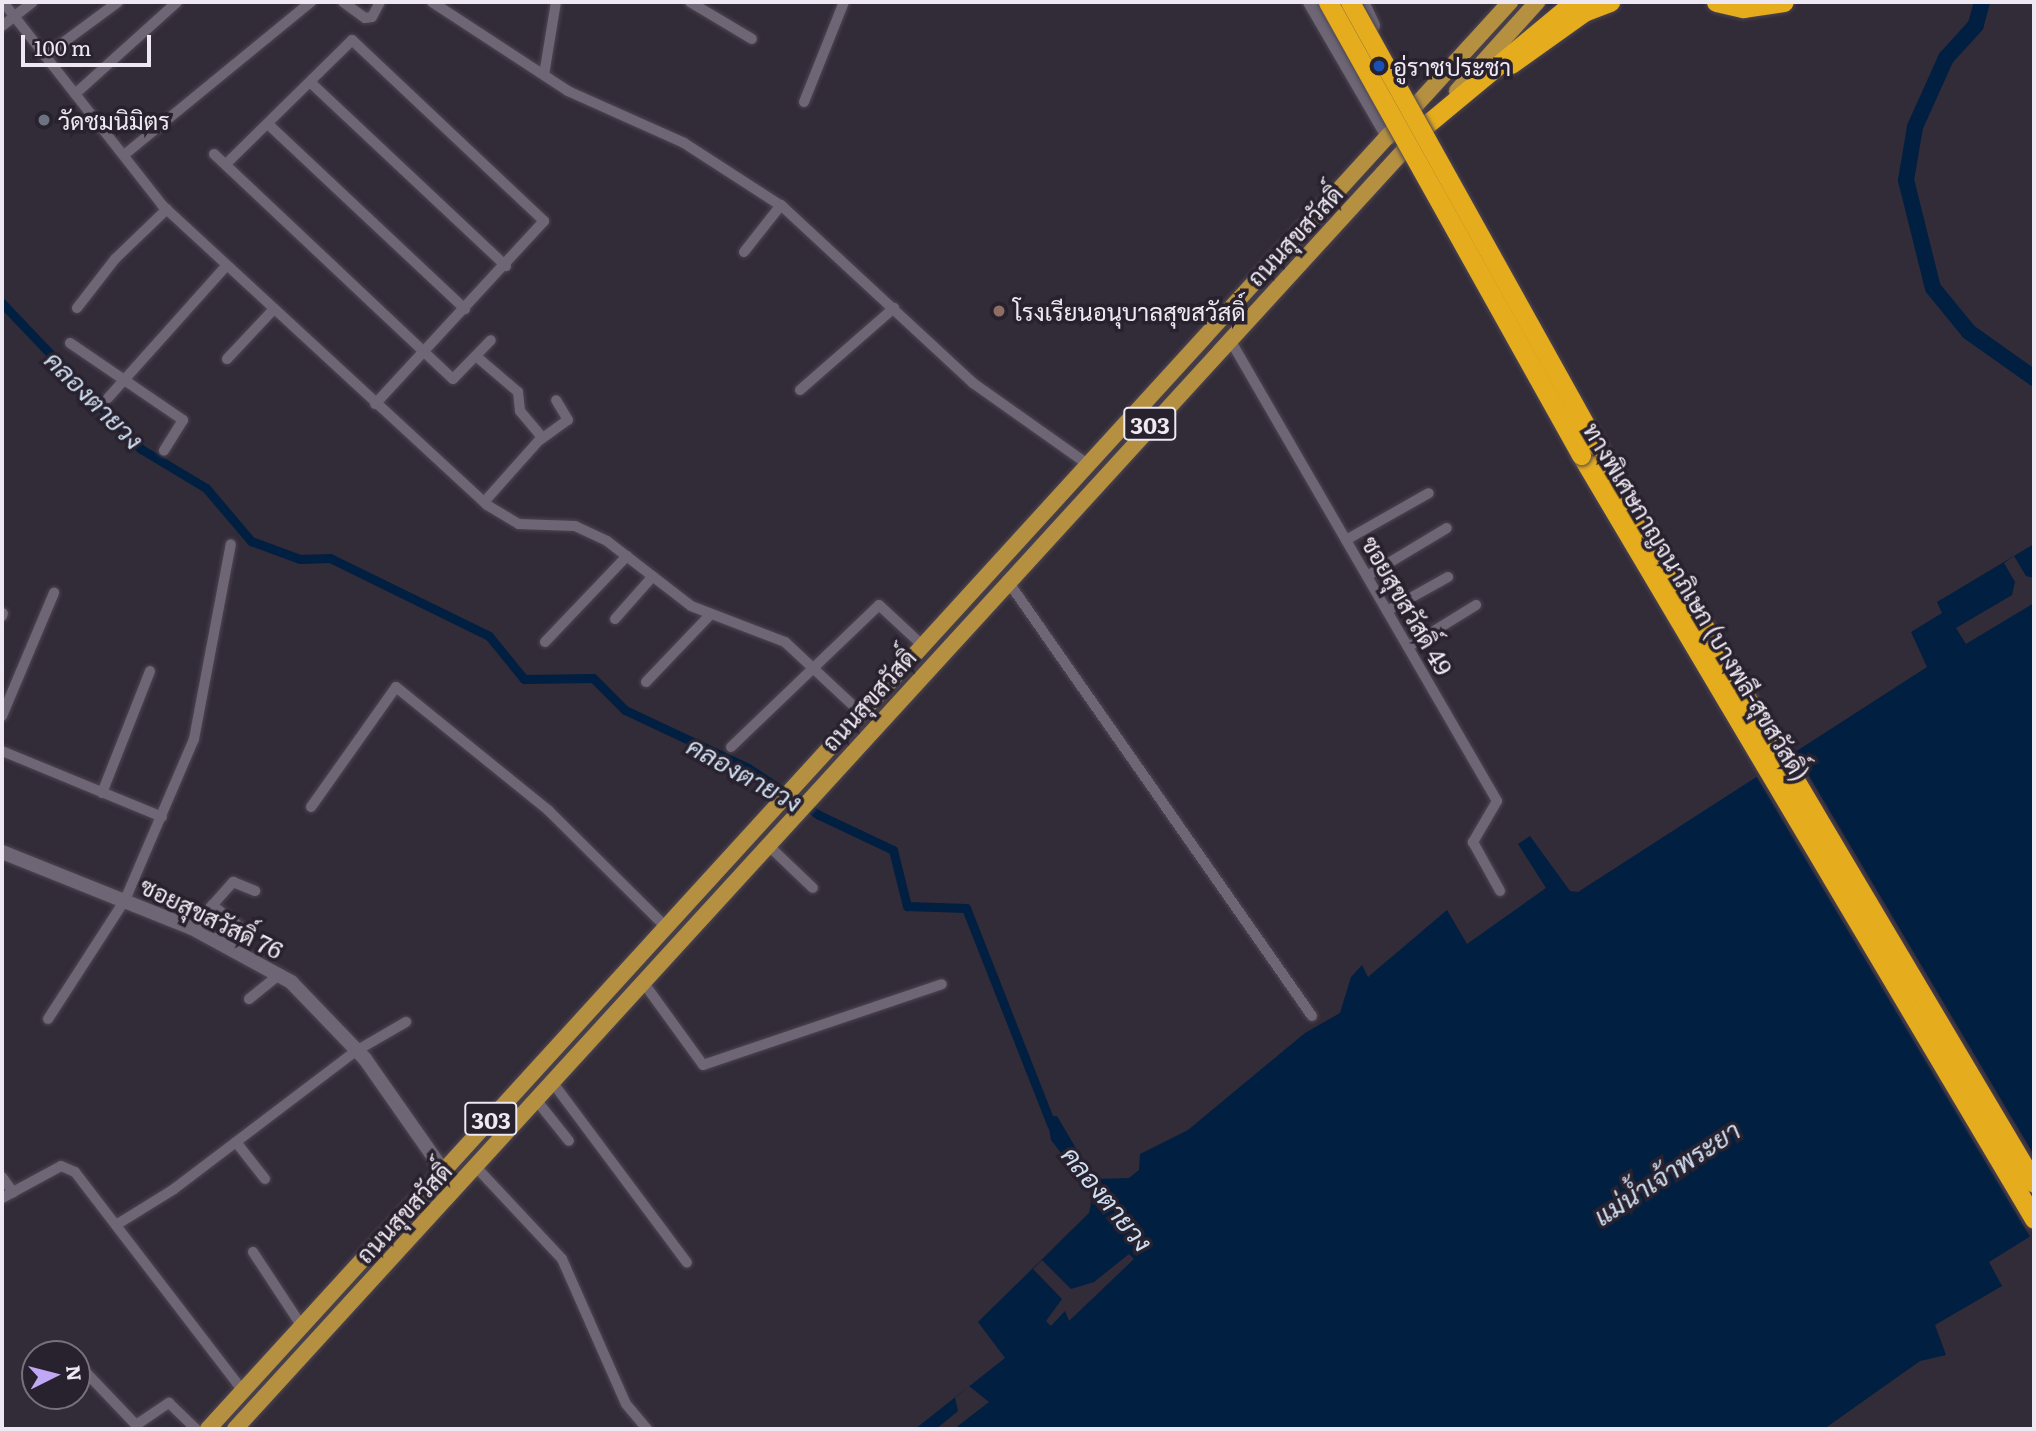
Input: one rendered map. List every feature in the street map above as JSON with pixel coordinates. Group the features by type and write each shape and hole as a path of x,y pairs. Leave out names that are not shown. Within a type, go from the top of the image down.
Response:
{"highway":[{"name":"ทางพิเศษกาญจนาภิเษก (บางพลี-สุขสวัสดิ์)","path":"1328,2 1567,431 2034,1219"},
{"name":"ทางพิเศษกาญจนาภิเษก (บางพลี-สุขสวัสดิ์)","path":"1350,2 1597,446 2034,1183"},
{"path":"1459,102 1523,38 1574,2"},
{"path":"1421,116 1459,102 1584,12 1610,2"},
{"path":"1716,2 1743,8 1784,2"}],"main road":[{"name":"ถนนสุขสวัสดิ์","path":"235,1429 537,1101 875,725 1229,338 1421,116 1510,2"},
{"name":"ถนนสุขสวัสดิ์","path":"208,1429 303,1328 920,643 1086,463 1389,138 1421,116 1538,2"},
{"path":"859,711 875,725"}],"street":[{"path":"3,2 167,209 484,502 519,524 591,532 711,614 778,637 859,711"},
{"path":"2,26 33,2"},
{"path":"45,56 118,2"},
{"path":"75,94 177,2"},
{"path":"124,155 311,2"},
{"path":"343,2 365,18 372,17 380,2"},
{"path":"432,2 544,75 684,143 781,205 973,383 1086,463"},
{"path":"544,75 556,2"},
{"path":"690,2 752,39"},
{"path":"804,102 844,2"},
{"path":"1310,2 1389,138"},
{"path":"1362,2 1421,116"},
{"path":"226,164 355,41 544,221 426,352 375,404"},
{"path":"310,82 506,265"},
{"path":"269,125 465,309"},
{"path":"214,154 456,380 491,340"},
{"path":"744,252 781,205"},
{"path":"77,308 122,251 167,209"},
{"path":"108,398 227,265"},
{"path":"800,390 894,307"},
{"path":"227,359 274,309"},
{"name":"ซอยสุขสวัสดิ์ 49","path":"1229,338 1497,801 1473,842 1500,891"},
{"path":"70,343 183,420 164,450"},
{"path":"477,357 523,399 520,411 540,440"},
{"path":"484,502 540,440 568,421 556,400"},
{"path":"1346,540 1429,493"},
{"path":"1367,576 1447,527"},
{"path":"48,1019 125,900 162,817 208,688 231,544"},
{"path":"545,642 627,556"},
{"path":"615,619 653,576"},
{"path":"1387,611 1448,578"},
{"path":"1007,580 1312,1016"},
{"path":"2,716 54,593"},
{"path":"731,747 879,604 920,643"},
{"path":"1408,647 1476,605"},
{"path":"646,682 711,614"},
{"path":"102,793 150,671"},
{"path":"311,807 397,687 550,811 665,926"},
{"path":"2,751 162,817"},
{"path":"768,845 813,888"},
{"name":"ซอยสุขสวัสดิ์ 76","path":"2,852 192,928 280,974 314,1001 356,1051 444,1172"},
{"path":"192,928 233,882 255,891"},
{"path":"212,905 244,930"},
{"path":"249,999 280,974"},
{"path":"643,982 703,1065 942,984"},
{"path":"116,1224 236,1142 356,1051 406,1022"},
{"path":"552,1083 687,1262"},
{"path":"537,1101 569,1141"},
{"path":"236,1142 265,1179"},
{"path":"2,1198 66,1166 116,1224 243,1391"},
{"path":"476,1167 562,1259 626,1404 647,1429"},
{"path":"2,1177 13,1192"},
{"path":"253,1252 303,1328"},
{"path":"91,1378 136,1425 169,1403 196,1429"}],"water":[{"name":"แม่น้ำเจ้าพระยา","path":"2034,544 2034,1234 1989,1262 2002,1286 1935,1325 1946,1355 1920,1361 1824,1429 915,1429 1005,1358 978,1322 1089,1213 1093,1194 1051,1140 1047,1117 1057,1116 1094,1179 1129,1178 1139,1170 1140,1154 1188,1130 1305,1033 1340,1013 1351,977 1362,965 1368,977 1447,910 1467,944 1546,888 1518,844 1530,836 1570,891 1578,892 1927,667 1911,632 1942,613 1937,602"}],"pier":[{"path":"2014,556 2026,576 2034,578 2034,603 1966,644 1956,628 2012,595 2015,582 2004,563"},
{"path":"1793,749 2034,1155 2032,1240 1755,774"},
{"path":"1129,1254 1134,1259 1069,1321 1065,1311 1051,1326 1046,1321 1062,1299 1033,1269 1042,1260 1071,1289 1094,1282"},
{"path":"969,1386 989,1402 954,1429 936,1429 958,1411 955,1398"}],"waterway":[{"path":"1982,2 1976,25 1946,58 1915,127 1906,180 1933,288 1969,332 2034,378"},
{"name":"คลองตายวง","path":"2,303 141,449 206,488 251,541 300,559 330,558 489,636 524,679 593,678 625,710 748,768 819,815 893,850 907,906 966,908 1052,1126"}],"place":[{"name":"อู่ราชประชา","path":"1379,66"},
{"name":"วัดชมนิมิตร","path":"44,120"},
{"name":"โรงเรียนอนุบาลสุขสวัสดิ์","path":"999,311"}]}
